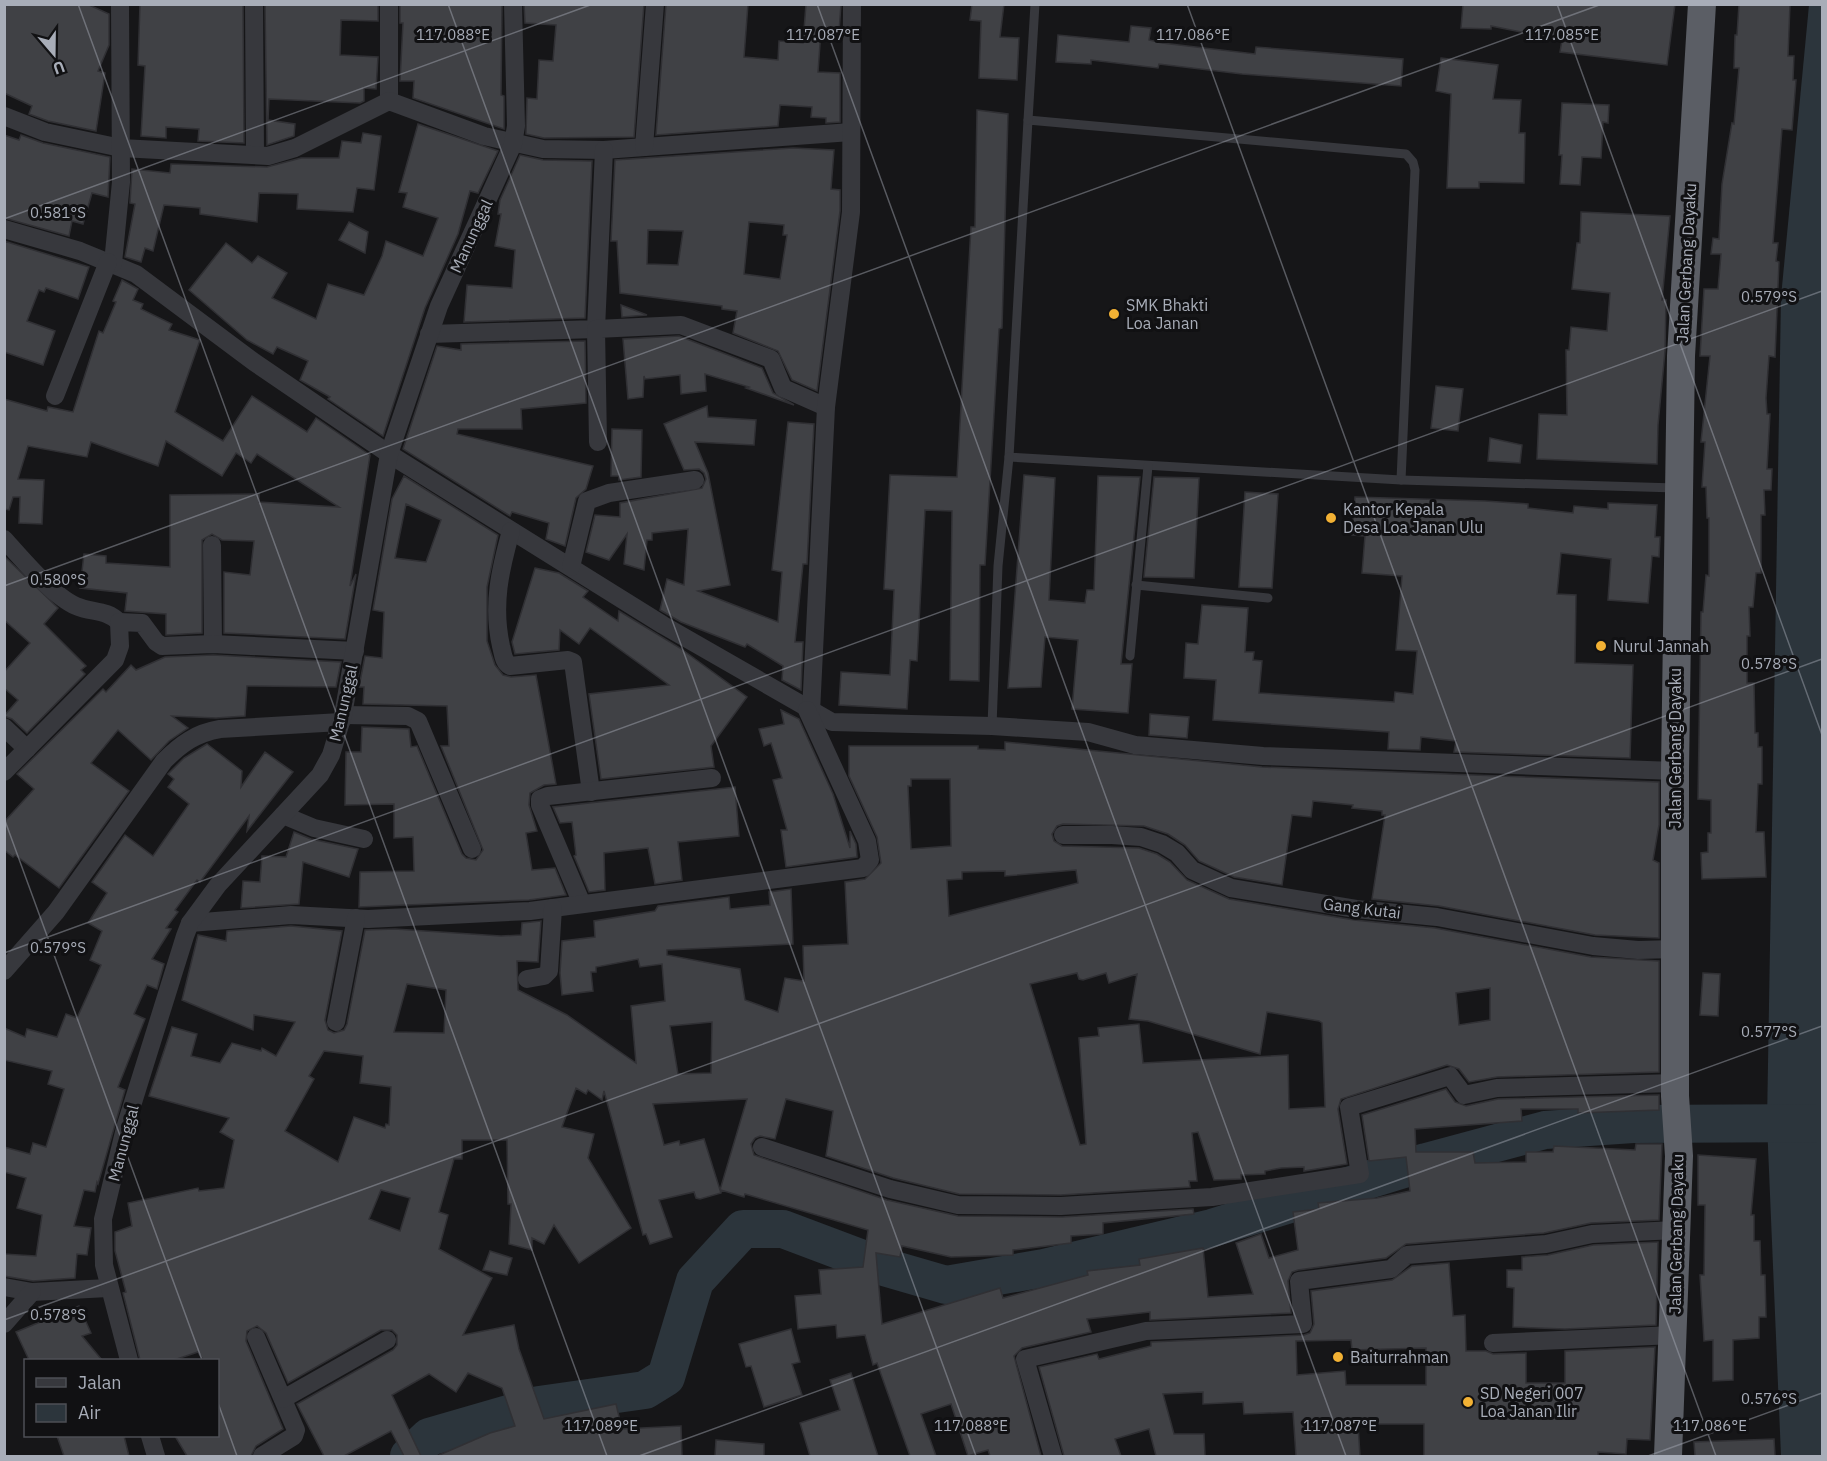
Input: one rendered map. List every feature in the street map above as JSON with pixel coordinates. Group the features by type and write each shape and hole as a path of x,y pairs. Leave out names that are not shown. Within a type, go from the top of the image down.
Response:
{"highway":[{"name":"Jalan Gerbang Dayaku","path":"1668,1456 1674,1335 1678,1156 1675,1090 1675,771 1678,488 1688,213 1702,4"}],"street":[{"path":"254,4 255,154"},
{"path":"389,4 389,101"},
{"name":"Manunggal","path":"129,1359 108,1288 102,1244 104,1219 125,1128 190,923 218,885 326,766 342,718 389,454 439,306 513,144 513,4"},
{"path":"644,147 655,4"},
{"path":"190,923 291,915 356,918 553,908 866,867 870,860 867,840 809,711 826,407 851,212 852,4"},
{"path":"55,396 111,262 121,182 119,5"},
{"path":"4,116 45,132 121,148 255,154 282,154 389,101 513,144 543,149 604,150 851,132"},
{"path":"598,442 596,329 604,150"},
{"path":"4,229 111,262 145,280 264,369 389,454 511,531 809,711 840,724 992,726 1088,732 1135,745 1263,756 1675,771"},
{"path":"429,334 681,325 771,359 783,388 826,407"},
{"path":"571,567 583,512 587,501 592,497 695,480"},
{"path":"511,531 497,590 498,629 504,660 510,666 568,660 573,662 591,792"},
{"path":"4,539 56,592 76,606 107,612 119,622 142,622 156,642 162,646 213,644 355,651"},
{"path":"212,545 213,644"},
{"path":"4,772 115,660 119,653 119,622"},
{"path":"4,971 56,912 164,761 180,745 206,731 342,718 408,716 418,721 472,849"},
{"path":"4,727 27,749"},
{"path":"582,904 539,801 542,797 712,778"},
{"path":"283,815 314,828 364,838"},
{"name":"Gang Kutai","path":"1063,835 1112,834 1141,837 1162,844 1177,853 1192,870 1231,888 1356,909 1449,919 1593,946 1638,950 1676,949"},
{"path":"527,979 544,976 549,971 553,908"},
{"path":"336,1022 356,918"},
{"path":"762,1147 890,1189 958,1205 1061,1206 1212,1197 1360,1173 1349,1107 1450,1076 1464,1095 1497,1088 1675,1090"},
{"path":"1053,1456 1025,1359 1146,1331 1303,1324 1299,1281 1391,1269 1407,1255 1546,1244 1592,1234 1676,1230"},
{"path":"4,1287 32,1292 108,1288"},
{"path":"4,1324 32,1292"},
{"path":"1492,1343 1674,1335"},
{"path":"256,1337 296,1434 262,1456"},
{"path":"283,1399 387,1340"},
{"path":"150,1437 156,1456"}],"lane":[{"path":"992,726 998,566 1009,457 1035,4"},
{"path":"1028,120 1406,154 1413,162 1414,170 1401,480"},
{"path":"1009,457 1401,480 1678,488"},
{"path":"1130,656 1148,466"},
{"path":"1136,585 1268,598"}],"water":[{"path":"1822,4 1822,1456 1781,1456 1767,1123 1781,297 1809,5"}],"building":[{"path":"4,4 87,4 109,14 109,45 98,71 105,73 96,131 48,121 29,114 32,106 4,93"},
{"path":"140,4 243,4 244,143 198,141 199,129 166,127 166,138 141,136 145,66 138,65"},
{"path":"265,4 378,4 378,21 341,20 340,55 378,57 376,89 364,88 364,101 360,103 269,99 268,120 295,124 294,136 267,145"},
{"path":"400,4 502,4 501,95 504,96 504,129 413,98 414,81 400,81 403,23 400,23"},
{"path":"524,4 644,4 634,137 544,138 526,134 527,98 537,99 539,60 553,61 556,25 525,23"},
{"path":"666,4 748,4 744,57 778,60 779,41 803,43 806,4 841,4 839,32 821,30 818,72 840,73 840,122 826,123 826,118 811,117 812,107 780,105 778,126 656,135"},
{"path":"972,4 1004,4 1000,37 1019,38 1017,80 979,78 981,21 970,20"},
{"path":"1463,4 1675,4 1667,65 1560,52 1562,40 1491,26 1491,29 1461,28"},
{"path":"1739,4 1790,4 1788,56 1794,56 1793,80 1796,80 1792,130 1782,129 1773,243 1778,243 1776,261 1779,262 1775,357 1769,356 1766,398 1767,414 1770,414 1767,469 1772,469 1771,490 1764,490 1765,515 1761,515 1761,573 1756,573 1753,607 1749,607 1750,636 1747,636 1747,683 1754,683 1755,733 1758,733 1758,747 1762,747 1762,784 1758,784 1756,832 1764,832 1766,877 1702,879 1701,853 1708,852 1708,833 1711,833 1711,800 1698,799 1701,612 1703,612 1706,575 1709,576 1709,518 1707,518 1706,487 1702,487 1705,442 1701,442 1710,356 1700,356 1704,289 1718,289 1721,254 1711,254 1713,238 1719,239 1722,184 1732,123 1734,124 1739,68 1734,68 1735,35 1737,35"},
{"path":"1131,26 1151,28 1149,40 1162,43 1255,54 1256,47 1403,59 1401,86 1242,74 1159,64 1158,68 1091,60 1091,64 1056,62 1058,35 1129,42"},
{"path":"1441,58 1498,65 1493,99 1521,100 1519,133 1525,133 1524,183 1479,182 1479,188 1447,188 1451,94 1436,91"},
{"path":"1562,103 1609,105 1608,123 1603,122 1601,158 1582,157 1580,185 1560,184"},
{"path":"977,110 1008,114 1002,328 999,329 985,565 980,565 979,681 950,680 952,511 925,510 917,661 910,660 907,709 839,705 841,672 890,675 894,590 884,589 890,475 957,477 971,227 975,227"},
{"path":"418,124 498,151 478,193 470,191 458,234 425,308 383,436 328,399 330,397 300,380 308,361 277,347 273,354 247,340 189,290 226,243 252,263 258,256 287,273 272,298 316,319 328,284 364,295 382,256 386,241 423,256 438,218 403,207 407,193 399,192"},
{"path":"363,133 381,136 374,190 357,188 353,212 297,209 298,194 259,193 257,222 200,214 200,208 164,205 153,251 145,248 141,262 125,257 135,204 130,203 132,169 170,173 171,164 267,167 301,158 339,158 342,141 361,143"},
{"path":"4,135 19,140 21,135 43,143 110,157 108,197 92,193 83,224 72,221 69,236 4,218"},
{"path":"793,148 834,150 831,189 840,190 840,211 817,391 792,380 778,351 733,333 737,311 722,309 722,306 620,293 617,241 611,241 615,160","holes":["749,222 784,225 783,235 787,235 780,279 744,274","648,230 683,231 678,265 647,264"]},
{"path":"520,155 543,160 592,161 585,318 464,322 467,285 512,288 515,250 495,246 501,214 498,214 500,200"},
{"path":"1581,212 1670,216 1662,300 1666,300 1665,351 1657,464 1537,459 1539,414 1567,415 1566,350 1569,350 1571,327 1607,331 1610,293 1572,289 1577,243 1580,243"},
{"path":"349,222 368,232 365,253 339,240"},
{"path":"4,241 89,267 78,299 46,288 44,292 39,290 27,321 55,331 43,365 4,352"},
{"path":"122,280 138,289 133,300 143,304 141,309 172,324 169,330 200,340 175,412 223,441 252,396 307,432 316,418 370,455 350,586 356,574 345,639 224,633 224,572 250,575 254,541 222,540 212,534 202,540 202,633 166,635 166,614 125,611 127,593 80,588 84,554 106,556 106,563 170,567 170,495 259,494 259,502 339,507 257,454 251,463 236,453 222,476 166,441 158,466 91,442 87,457 28,446 18,479 44,480 42,524 19,523 20,497 13,497 9,510 4,509 4,399 47,411 48,407 73,412 99,331 103,333"},
{"path":"621,305 647,315 622,317"},
{"path":"679,336 762,368 773,393 794,405 746,388 749,387 705,374 706,391 681,394 680,375 645,379 644,376 643,397 628,399 623,339"},
{"path":"585,341 586,403 521,409 522,429 458,429 457,434 593,466 586,489 576,498 565,546 546,539 549,523 512,512 510,516 403,449 437,346 461,350 461,344"},
{"path":"1436,386 1463,389 1458,431 1431,428"},
{"path":"707,406 708,417 756,420 754,445 695,442 708,473 730,585 698,591 778,622 782,572 772,570 788,422 814,424 807,564 803,564 795,642 803,642 801,690 782,680 783,666 747,644 745,647 681,622 660,610 667,579 684,585 688,529 652,533 652,540 647,540 644,570 624,564 627,534 609,560 586,552 595,515 620,517 620,503 702,488 706,479 704,473 699,469 684,470 664,424"},
{"path":"612,429 642,430 641,477 619,480 619,476 611,476"},
{"path":"1490,438 1522,445 1520,463 1488,461"},
{"path":"1024,475 1055,478 1049,600 1085,603 1087,590 1094,590 1098,476 1140,477 1121,664 1132,664 1128,713 1072,709 1078,640 1045,637 1041,687 1008,688"},
{"path":"404,476 498,535 487,587 487,641 495,665 503,675 511,677 536,675 556,784 544,785 530,793 529,805 537,831 526,833 532,870 555,868 566,895 529,900 359,907 360,872 414,871 413,837 394,838 394,804 345,805 346,752 361,752 362,727 409,729 411,747 417,746 462,854 466,858 476,860 483,850 441,746 449,746 447,706 363,704 364,687 359,687 365,656 382,658 384,612 373,610 392,499","holes":["406,504 441,520 426,562 395,558"]},
{"path":"1154,477 1199,478 1194,578 1144,577"},
{"path":"1245,492 1278,494 1272,588 1239,587"},
{"path":"1355,497 1528,504 1528,508 1573,513 1574,506 1608,509 1608,503 1657,505 1655,537 1660,537 1659,557 1652,556 1648,603 1608,600 1611,559 1561,553 1557,594 1576,595 1575,663 1633,665 1630,758 1454,752 1456,741 1421,737 1420,750 1388,749 1389,732 1213,720 1216,680 1184,678 1186,643 1198,644 1202,605 1248,608 1245,652 1254,652 1253,660 1262,661 1259,693 1394,702 1395,692 1413,694 1417,651 1396,650 1402,576 1362,573 1365,536 1352,535"},
{"path":"4,556 58,608 44,624 86,666 81,670 85,674 27,733 12,719 4,716 18,700 4,688 4,672 30,643 4,620"},
{"path":"535,568 559,573 588,591 583,597 618,621 619,611 680,648 747,697 711,746 714,767 601,779 589,694 669,685 590,628 579,644 560,630 559,650 515,654 512,642"},
{"path":"213,655 341,662 336,687 247,686 245,716 216,718 172,716 188,728 169,741 151,760 118,730 91,763 129,791 59,888 15,855 13,857 4,850 4,822 34,789 17,774 103,689 106,692 131,665 136,670 165,657"},
{"path":"781,710 799,719 833,794 850,848 850,831 856,844 857,857 786,867 781,830 787,830 773,780 782,778 771,743 764,746 759,729 784,724"},
{"path":"1150,714 1189,717 1187,738 1149,735"},
{"path":"1005,742 1262,767 1659,782 1659,825 1653,860 1659,863 1659,938 1595,935 1439,906 1372,899 1385,815 1382,815 1382,811 1352,808 1353,805 1313,801 1311,817 1292,815 1282,885 1234,877 1199,861 1185,845 1168,834 1144,826 1063,824 1057,826 1052,834 1054,841 1062,846 1139,848 1157,854 1170,862 1187,880 1229,899 1354,920 1435,928 1591,957 1659,961 1659,1072 1497,1077 1469,1082 1459,1069 1447,1065 1341,1099 1338,1109 1347,1164 1304,1171 1304,1167 1281,1168 1265,1171 1265,1174 1241,1175 1241,1179 1214,1180 1198,1132 1192,1133 1197,1181 1189,1181 1190,1187 1061,1195 959,1194 893,1178 826,1156 833,1111 786,1099 775,1139 760,1136 755,1138 751,1144 754,1155 887,1200 958,1216 1062,1217 1193,1209 1194,1214 1103,1223 1103,1234 1071,1236 1071,1243 1013,1250 1013,1255 951,1257 902,1246 900,1257 876,1253 882,1324 1000,1288 1003,1298 1088,1275 1087,1271 1140,1265 1139,1259 1203,1248 1208,1297 1253,1294 1236,1243 1261,1234 1269,1258 1298,1250 1293,1212 1319,1209 1318,1203 1377,1198 1410,1191 1406,1157 1369,1161 1362,1115 1446,1089 1455,1102 1466,1106 1498,1099 1659,1095 1659,1110 1578,1113 1578,1109 1521,1109 1522,1121 1415,1129 1416,1152 1473,1152 1475,1163 1526,1162 1526,1152 1553,1152 1554,1146 1635,1150 1636,1144 1662,1144 1659,1220 1591,1223 1544,1233 1406,1244 1386,1258 1298,1270 1292,1272 1288,1281 1291,1313 1150,1320 1150,1312 1087,1319 1091,1332 1022,1348 1014,1356 1041,1456 990,1456 988,1450 968,1456 951,1404 921,1414 936,1456 910,1456 877,1363 873,1365 865,1335 837,1338 836,1325 798,1329 795,1296 821,1294 819,1270 863,1267 868,1230 745,1194 744,1197 721,1190 721,1193 700,1199 696,1198 694,1192 659,1200 672,1237 650,1244 646,1234 643,1235 604,1091 602,1100 588,1090 586,1094 576,1088 562,1127 594,1134 588,1158 631,1228 579,1263 554,1225 544,1244 532,1238 532,1250 509,1244 511,1204 508,1204 507,1140 462,1140 462,1159 454,1159 439,1212 448,1215 439,1249 492,1278 463,1335 514,1325 519,1349 544,1419 616,1404 622,1429 681,1426 682,1456 437,1456 490,1433 515,1426 502,1388 468,1373 456,1392 429,1374 392,1395 421,1456 404,1456 391,1431 344,1456 324,1456 297,1404 393,1350 397,1345 397,1335 392,1330 381,1330 288,1383 266,1333 257,1326 247,1331 246,1341 283,1429 256,1446 251,1456 187,1456 176,1437 219,1437 219,1359 202,1359 198,1352 177,1359 140,1359 123,1293 126,1292 115,1251 115,1232 132,1226 128,1203 198,1188 199,1191 224,1188 234,1140 220,1132 229,1118 149,1096 172,1027 197,1034 191,1056 220,1063 232,1043 261,1051 262,1048 276,1056 295,1022 254,1015 253,1030 182,1000 198,935 226,941 227,931 291,926 342,931 325,1020 328,1030 334,1033 344,1030 347,1024 365,930 395,929 501,936 521,935 522,923 541,921 538,962 517,961 518,990 567,1015 636,1063 631,1006 665,1001 662,964 640,967 638,959 596,967 596,972 591,972 593,991 562,995 560,973 562,941 595,937 594,921 655,911 658,906 729,897 730,909 770,905 769,892 791,889 793,944 667,950 667,955 740,969 745,1000 778,1012 785,978 804,981 803,946 848,944 845,882 865,879 881,863 877,837 849,776 849,746 978,746 978,749 1005,750","holes":["911,779 950,779 951,846 911,849 908,786 911,786","1076,870 1078,883 949,916 947,880 962,879 962,872 1005,871 1005,876","1077,973 1079,979 1083,980 1106,973 1109,983 1137,974 1129,1019 1148,1021 1260,1054 1267,1012 1319,1021 1322,1023 1325,1107 1289,1109 1288,1055 1143,1063 1139,1024 1098,1028 1099,1036 1079,1038 1086,1144 1080,1145 1030,984","407,984 446,990 444,1033 394,1032","1490,988 1490,1020 1459,1025 1456,993","712,1022 711,1073 678,1074 670,1026","324,1051 363,1056 360,1083 391,1087 389,1125 386,1124 385,1128 354,1117 338,1162 285,1131 314,1079 309,1076","747,1099 720,1190 704,1139 680,1145 679,1141 664,1145 653,1104","381,1190 410,1198 400,1231 369,1219"]},
{"path":"207,744 242,771 241,787 265,752 293,772 247,831 249,816 200,882 197,880 175,910 178,912 166,928 171,929 152,959 164,964 157,989 147,985 134,1014 145,1019 118,1087 125,1090 95,1192 84,1190 74,1226 91,1228 87,1255 77,1254 75,1278 33,1281 4,1276 4,1254 36,1256 42,1215 17,1208 26,1178 4,1172 4,1147 30,1154 33,1143 46,1147 64,1089 48,1084 52,1071 4,1060 4,1028 25,1037 27,1029 57,1037 66,1014 77,1018 101,965 90,960 102,931 88,923 107,893 92,882 125,835 153,856 189,804 168,787 174,779 168,774 184,758"},
{"path":"735,787 739,836 678,842 682,880 655,884 648,848 604,853 605,890 589,892 574,856 576,855 572,822 560,823 553,807"},
{"path":"294,832 311,839 358,849 349,877 303,862 299,904 241,908 243,881 260,882 262,856 286,857"},
{"path":"1703,973 1720,974 1718,1016 1700,1015"},
{"path":"1698,1155 1756,1159 1751,1215 1754,1215 1754,1241 1760,1241 1761,1275 1765,1275 1766,1317 1759,1317 1759,1338 1733,1340 1733,1380 1713,1381 1713,1340 1704,1341 1700,1275 1704,1275 1705,1205 1698,1205"},
{"path":"1658,1242 1656,1325 1565,1329 1513,1327 1514,1288 1507,1287 1507,1270 1522,1270 1522,1257 1548,1255 1593,1245"},
{"path":"490,1251 512,1258 507,1275 483,1270"},
{"path":"1449,1263 1453,1316 1465,1315 1466,1351 1486,1351 1493,1354 1526,1353 1526,1383 1565,1383 1565,1351 1655,1347 1650,1440 1627,1439 1626,1454 1598,1452 1598,1456 1424,1456 1424,1424 1358,1424 1360,1456 1296,1456 1293,1412 1244,1414 1243,1402 1203,1404 1203,1392 1163,1394 1174,1434 1204,1434 1205,1456 1156,1456 1149,1429 1115,1439 1121,1456 1064,1456 1039,1367 1097,1354 1099,1359 1151,1346 1151,1342 1304,1335 1310,1333 1314,1324 1311,1291 1392,1280 1412,1266","holes":["1351,1340 1352,1350 1426,1348 1426,1385 1346,1385 1345,1371 1297,1375 1296,1341"]},
{"path":"79,1306 91,1333 82,1336 101,1359 29,1359 16,1332"},
{"path":"791,1329 800,1362 792,1364 802,1395 764,1407 751,1366 746,1367 739,1344"},
{"path":"851,1373 878,1456 810,1456 800,1423 840,1410 830,1380"},
{"path":"57,1437 124,1437 129,1456 64,1456"},
{"path":"1774,1439 1775,1456 1695,1456 1694,1442"},
{"path":"716,1440 764,1444 764,1456 715,1456"}],"waterway":[{"path":"409,1456 429,1437 539,1405 645,1390 666,1377 695,1281 743,1229 783,1229 884,1267 946,1285 1044,1268 1212,1228 1426,1162 1545,1130 1633,1124 1822,1123"}],"place":[{"name":"SMK Bhakti Loa Janan","path":"1114,314"},
{"name":"Kantor Kepala Desa Loa Janan Ulu","path":"1331,518"},
{"name":"Nurul Jannah","path":"1601,646"},
{"name":"Baiturrahman","path":"1338,1357"},
{"name":"SD Negeri 007 Loa Janan Ilir","path":"1468,1402"}]}
